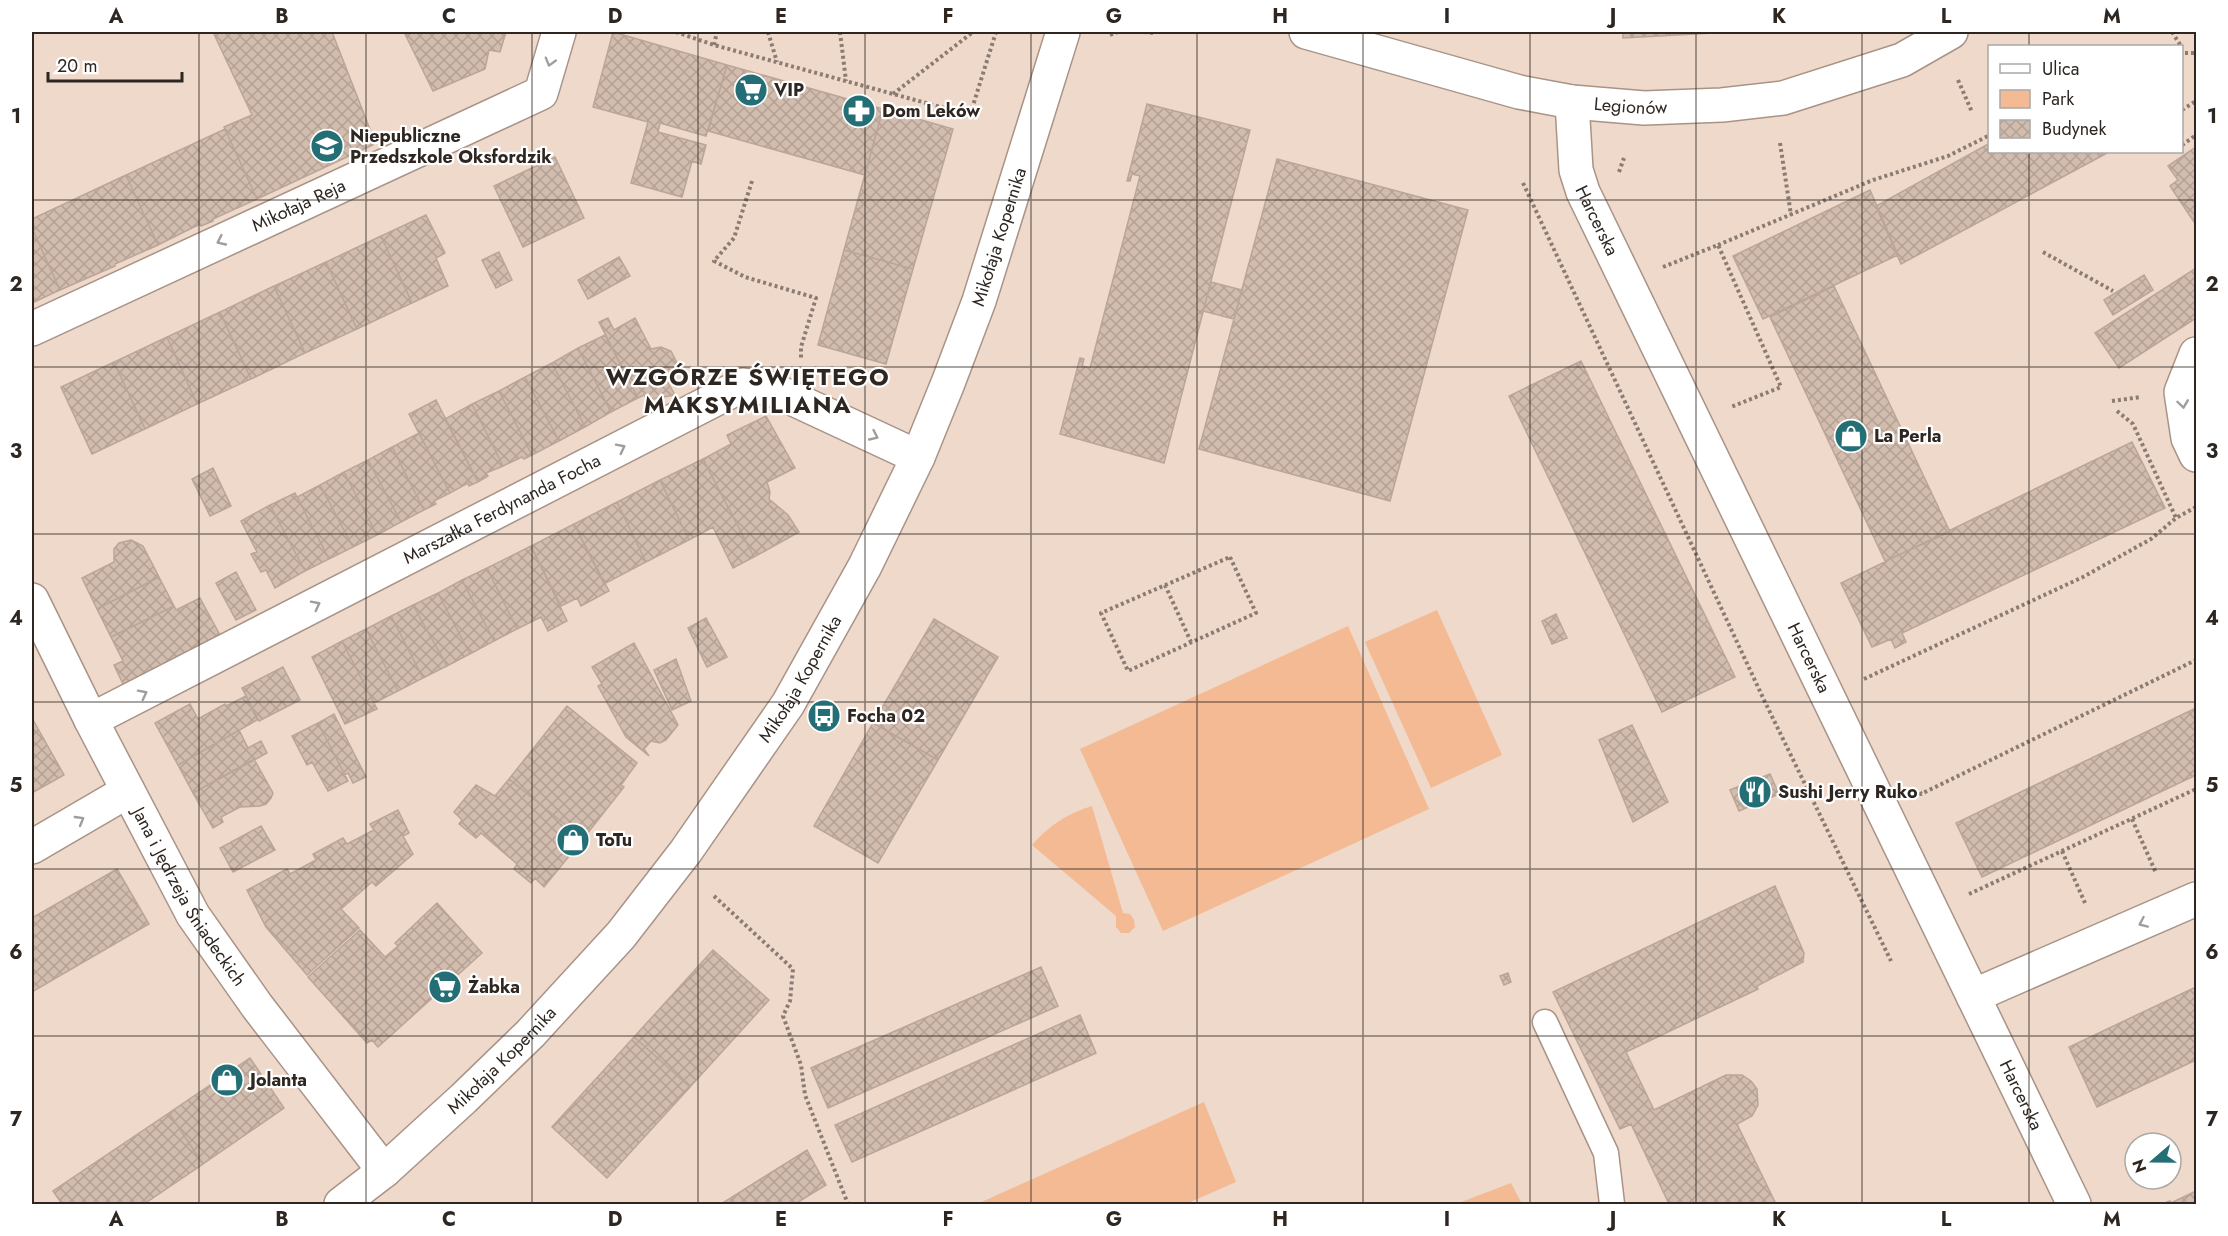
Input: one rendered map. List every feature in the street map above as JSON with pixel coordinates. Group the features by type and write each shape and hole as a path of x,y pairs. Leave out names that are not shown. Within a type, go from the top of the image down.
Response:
{"street":[{"name":"Mikołaja Reja","path":"32,328 541,93 559,32"},
{"name":"Mikołaja Kopernika","path":"341,1204 384,1171 464,1098 530,1034 621,935 686,851 788,704 865,566 918,457 979,301 1063,32"},
{"name":"Legionów","path":"1309,32 1519,92 1572,102 1644,108 1722,105 1783,98 1902,60 1951,32"},
{"name":"Harcerska","path":"1572,102 1576,170 1583,192 2074,1204"},
{"path":"2196,354 2181,392 2188,438 2196,455"},
{"name":"Marszałka Ferdynanda Focha","path":"91,720 743,385 772,389 918,457"},
{"name":"Jana i Jędrzeja Śniadeckich","path":"32,600 91,720 194,915 257,1006 384,1171"},
{"path":"32,847 128,791"},
{"path":"1973,996 2196,899"}],"lane":[{"path":"1545,1022 1606,1153 1612,1204"}],"path":[{"path":"676,32 714,45 970,115 996,32"},
{"path":"714,45 717,32"},
{"path":"768,32 777,62"},
{"path":"840,32 846,81"},
{"path":"892,94 973,32"},
{"path":"1110,35 1118,32"},
{"path":"1144,32 1154,33"},
{"path":"2172,32 2180,45"},
{"path":"2183,53 2196,53"},
{"path":"1958,80 1972,112"},
{"path":"2183,109 2196,101"},
{"path":"2183,144 2196,135"},
{"path":"1662,267 1873,180 1948,156 1988,136"},
{"path":"1779,143 1791,215"},
{"path":"1617,177 1624,158"},
{"path":"752,181 734,238 714,261 745,277 816,298 801,347 799,401"},
{"path":"1523,183 1770,713 1891,961"},
{"path":"1718,245 1781,387 1731,408 1726,398"},
{"path":"2043,252 2114,291"},
{"path":"1658,259 1667,277"},
{"path":"2117,411 2133,424 2176,518"},
{"path":"1859,669 1864,679 2083,577 2151,539 2176,518 2196,507"},
{"path":"1230,557 1256,613 1128,671 1101,613 1165,585 1230,557"},
{"path":"1165,585 1191,642"},
{"path":"1916,784 1921,794 2196,660"},
{"path":"1969,894 2196,789"},
{"path":"2132,819 2158,879"},
{"path":"2062,851 2088,911"},
{"path":"714,896 793,969 790,1001 783,1016 801,1065 805,1095 848,1204"}],"green space":[{"path":"1437,610 1502,755 1431,788 1365,642"},
{"path":"1348,626 1429,809 1163,931 1080,749"},
{"path":"1092,806 1123,913 1130,914 1134,920 1135,927 1129,933 1121,933 1116,927 1116,916 1032,845 1059,821"},
{"path":"1204,1102 1236,1182 1186,1204 977,1204"},
{"path":"1511,1183 1522,1204 1456,1204"}],"building":[{"path":"213,32 332,32 373,137 370,138 373,145 257,199 224,127 252,115"},
{"path":"404,32 506,32 500,52 489,50 485,69 433,91"},
{"path":"613,32 727,65 706,136 660,123 658,132 706,145 701,164 692,161 682,197 631,183 648,122 593,107"},
{"path":"1623,32 1713,32 1713,33 1623,38"},
{"path":"727,65 883,109 865,175 708,131"},
{"path":"1147,104 1250,130 1164,463 1060,434 1080,358 1084,359 1082,366 1090,368 1140,176 1132,174 1130,181 1127,181"},
{"path":"883,109 953,129 913,269 844,250"},
{"path":"225,129 257,199 158,245 126,175"},
{"path":"1988,144 1988,153 2107,153 1901,264 1876,206"},
{"path":"2196,147 2196,225 2170,186 2178,180 2168,166"},
{"path":"555,157 584,218 523,247 494,186"},
{"path":"1277,159 1468,210 1390,501 1199,449"},
{"path":"126,175 158,245 60,290 32,228 32,219"},
{"path":"1870,190 1898,255 1763,319 1733,256"},
{"path":"426,215 445,253 436,258 448,286 412,303 381,236"},
{"path":"32,228 60,290 32,303"},
{"path":"381,236 412,303 357,329 326,262"},
{"path":"844,250 913,269 886,364 818,345"},
{"path":"499,252 512,280 496,288 482,260"},
{"path":"619,257 630,276 588,299 578,280"},
{"path":"326,262 357,329 305,353 274,286"},
{"path":"2196,268 2196,318 2119,368 2095,333"},
{"path":"2144,275 2153,290 2113,315 2104,300"},
{"path":"1211,282 1242,290 1234,319 1203,311"},
{"path":"274,286 305,353 251,379 220,312"},
{"path":"1834,286 1950,532 1885,561 1770,317"},
{"path":"220,312 251,379 197,404 167,337"},
{"path":"608,318 614,330 635,318 651,349 661,347 671,351 676,367 673,375 666,379 675,395 648,400 644,395 638,398 599,322"},
{"path":"605,335 638,398 611,412 578,348"},
{"path":"167,337 197,404 145,429 114,362"},
{"path":"578,348 611,412 585,427 552,363"},
{"path":"1581,361 1735,677 1662,712 1509,396"},
{"path":"114,362 145,429 92,454 61,387"},
{"path":"552,363 585,427 559,441 525,377"},
{"path":"525,377 559,441 532,455 499,391"},
{"path":"499,391 532,455 503,466 472,404"},
{"path":"436,400 478,482 469,486 468,483 450,493 409,414"},
{"path":"472,404 503,466 486,473 488,476 478,482 445,419"},
{"path":"766,416 795,468 767,482 770,492 769,499 788,515 799,532 754,557 703,459 731,444 727,435"},
{"path":"419,433 450,493 434,501 436,504 424,510 392,447"},
{"path":"2132,442 2165,508 1902,633 1906,642 1895,648 1891,639 1872,647 1841,583"},
{"path":"392,447 424,510 401,522 368,460"},
{"path":"703,459 754,557 733,568 713,527 689,540 660,480"},
{"path":"368,460 401,522 377,535 344,472"},
{"path":"213,468 231,506 210,516 192,479"},
{"path":"344,472 377,535 353,547 320,485"},
{"path":"660,480 689,540 646,562 617,502"},
{"path":"320,485 353,547 329,559 297,497"},
{"path":"295,493 329,559 305,571 270,505"},
{"path":"617,502 646,562 604,584 574,524"},
{"path":"270,505 305,571 275,588 266,570 261,572 251,554 257,552 241,521"},
{"path":"574,524 609,591 581,606 577,598 561,606 531,546"},
{"path":"131,540 143,546 159,577 97,609 82,578 114,562 114,549 119,543"},
{"path":"531,546 567,621 548,631 541,617 517,629 487,568"},
{"path":"487,568 517,629 494,641 462,580"},
{"path":"236,572 256,610 236,620 216,583"},
{"path":"159,577 174,606 111,637 97,609"},
{"path":"462,580 494,641 470,654 438,593"},
{"path":"438,593 470,654 447,666 413,605"},
{"path":"200,598 221,637 124,686 114,665 123,661 111,637 174,606 176,610"},
{"path":"413,605 447,666 423,678 391,616"},
{"path":"1556,614 1567,638 1552,644 1542,621"},
{"path":"391,616 423,678 398,691 366,629"},
{"path":"706,618 727,657 707,667 688,628"},
{"path":"934,619 998,657 938,760 873,723"},
{"path":"366,629 398,691 374,703 342,641"},
{"path":"342,641 377,709 345,724 312,657"},
{"path":"634,643 678,725 666,740 660,743 651,741 644,749 649,756 626,737 598,686 602,684 592,667"},
{"path":"676,659 691,701 672,710 654,670"},
{"path":"283,667 300,700 259,721 242,688"},
{"path":"246,696 257,720 178,765 155,723 190,704 198,719 225,704 226,706"},
{"path":"567,706 637,763 621,785 624,787 583,839 509,779"},
{"path":"2196,708 2196,775 1982,877 1956,823"},
{"path":"334,714 366,777 353,783 348,773 345,775 318,723"},
{"path":"32,718 64,775 32,793"},
{"path":"318,723 348,781 328,791 312,762 307,765 292,736"},
{"path":"873,723 938,760 878,863 814,826"},
{"path":"1632,725 1668,802 1633,822 1599,740"},
{"path":"239,730 248,748 261,741 267,753 193,793 178,765"},
{"path":"254,759 273,793 271,798 266,804 260,806 240,807 221,817 223,822 213,828 193,793"},
{"name":"Sushi Jerry Ruko","path":"1770,774 1779,794 1739,811 1730,790"},
{"path":"509,779 583,839 544,887 535,878 531,883 514,869 517,864 481,833 476,838 459,824 462,820 454,812 476,785 495,796"},
{"path":"398,810 409,833 403,836 413,854 376,886 372,882 341,909 359,928 307,975 266,927 247,890 287,869 290,874 316,860 313,854 343,838 347,844 374,830 370,824"},
{"path":"261,826 275,850 233,872 220,848"},
{"path":"117,869 149,924 32,992 32,918"},
{"path":"1775,886 1804,953 1803,962 1757,986 1758,989 1626,1052 1654,1110 1726,1075 1742,1075 1751,1081 1757,1089 1758,1105 1752,1116 1737,1124 1776,1204 1669,1204 1631,1124 1620,1129 1553,992"},
{"path":"437,903 482,953 378,1047 372,1040 367,1043 308,977 360,930 385,957 398,946 395,943"},
{"path":"713,950 769,1000 690,1087 634,1037"},
{"path":"1041,967 1058,1006 828,1108 811,1068"},
{"path":"1508,973 1511,982 1504,985 1500,976"},
{"path":"2196,987 2196,1060 2097,1107 2069,1047"},
{"path":"1080,1015 1096,1053 852,1162 835,1125"},
{"path":"634,1037 690,1087 607,1178 552,1127"},
{"path":"250,1058 284,1108 203,1164 169,1113"},
{"path":"169,1113 203,1164 144,1204 62,1204 53,1191"},
{"path":"807,1150 826,1185 795,1204 721,1204"},
{"path":"2196,1191 2196,1204 2162,1204 2170,1201 2171,1203"}],"place":[{"name":"VIP","path":"751,90"},
{"name":"Dom Leków","path":"859,111"},
{"name":"Niepubliczne Przedszkole Oksfordzik","path":"327,146"},
{"name":"La Perla","path":"1851,436"},
{"name":"Focha 02","path":"824,716"},
{"name":"Sushi Jerry Ruko","path":"1755,792"},
{"name":"ToTu","path":"573,840"},
{"name":"Żabka","path":"445,987"},
{"name":"Jolanta","path":"227,1080"}],"district":[{"name":"WZGÓRZE ŚWIĘTEGO MAKSYMILIANA","path":"748,391"}]}
